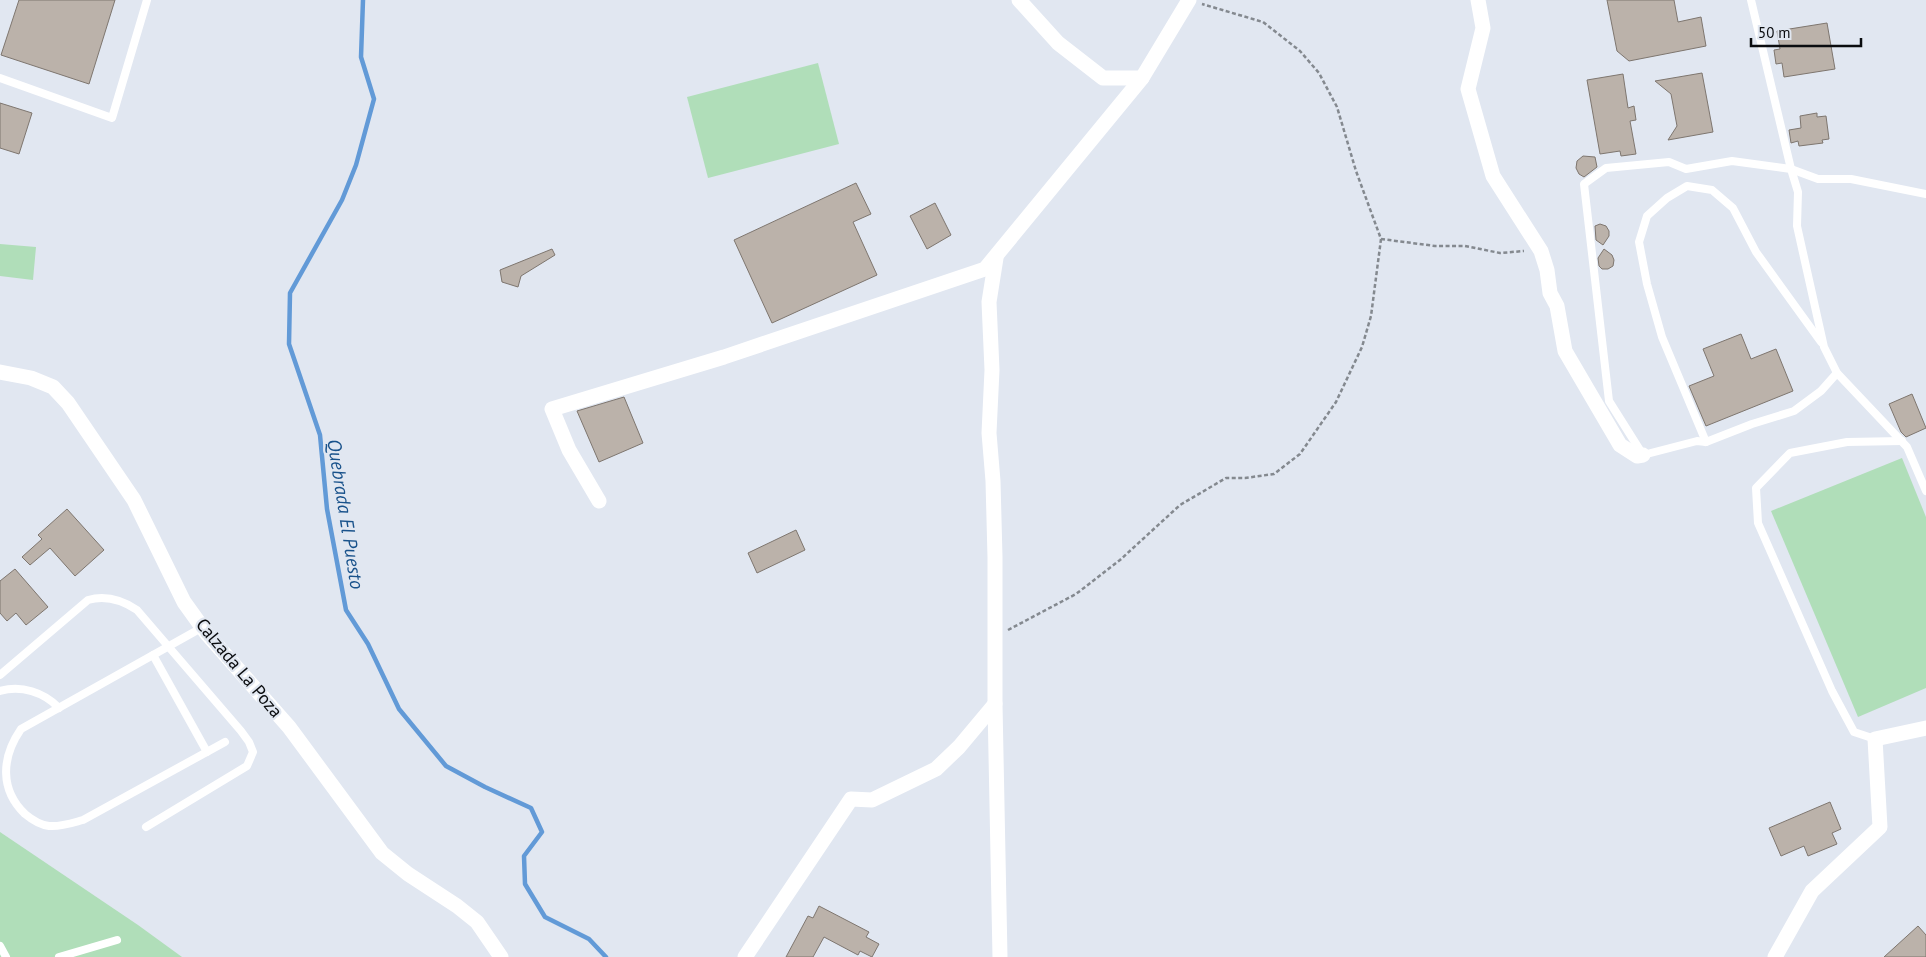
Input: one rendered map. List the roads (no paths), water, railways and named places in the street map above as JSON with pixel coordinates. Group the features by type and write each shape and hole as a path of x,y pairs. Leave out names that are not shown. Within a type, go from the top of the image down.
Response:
{"street":[{"path":"1018,0 1058,43 1103,78 1142,78"},
{"path":"1478,0 1483,28 1468,89 1493,176 1541,251 1547,270 1550,293 1557,306 1565,351 1620,445 1636,456 1643,455"},
{"path":"599,501 569,450 552,409 724,357 985,269 1142,78 1194,1"},
{"path":"996,256 989,302 992,370 989,433 993,481 1000,957"},
{"name":"Calzada La Poza","path":"0,372 30,378 53,387 68,403 134,500 184,602 203,627 288,727 382,853 408,874 457,906 477,922 501,957"},
{"path":"745,957 851,799 872,800 936,769 959,747 996,704"},
{"path":"1775,957 1812,891 1880,826 1875,739 1926,728"}],"lane":[{"path":"0,78 112,118 148,0"},
{"path":"1751,0 1798,192 1797,226 1824,347"},
{"path":"1837,373 1821,391 1794,411 1752,424 1706,442 1697,440 1643,455 1609,401 1584,184 1606,168 1669,162 1686,169 1732,161 1791,169 1818,180 1851,179 1926,194"},
{"path":"1686,169 1687,186"},
{"path":"1706,442 1662,337 1647,284 1640,242 1647,216 1667,198 1687,186 1712,190 1733,208 1756,252 1824,347 1837,373 1907,447 1926,491"},
{"path":"1875,739 1854,732 1832,691 1758,523 1756,488 1790,452 1847,442 1902,441"},
{"path":"0,675 88,600 98,598 126,603 137,610 241,731 253,752 247,766 146,827"},
{"path":"203,627 21,729 10,745 3,766 5,787 14,806 29,818 48,826 63,826 83,820 225,742"},
{"path":"153,655 207,752"},
{"path":"0,692 7,689 16,689 38,693 50,698 59,708"},
{"path":"59,957 117,940"},
{"path":"0,946 6,957"}],"waterway":[{"name":"Quebrada El Puesto","path":"363,0 361,57 374,99 356,165 342,200 290,293 289,344 320,435 327,509 346,610 368,644 399,709 446,766 485,787 531,808 542,832 524,856 525,884 545,917 589,939 606,957"}]}
